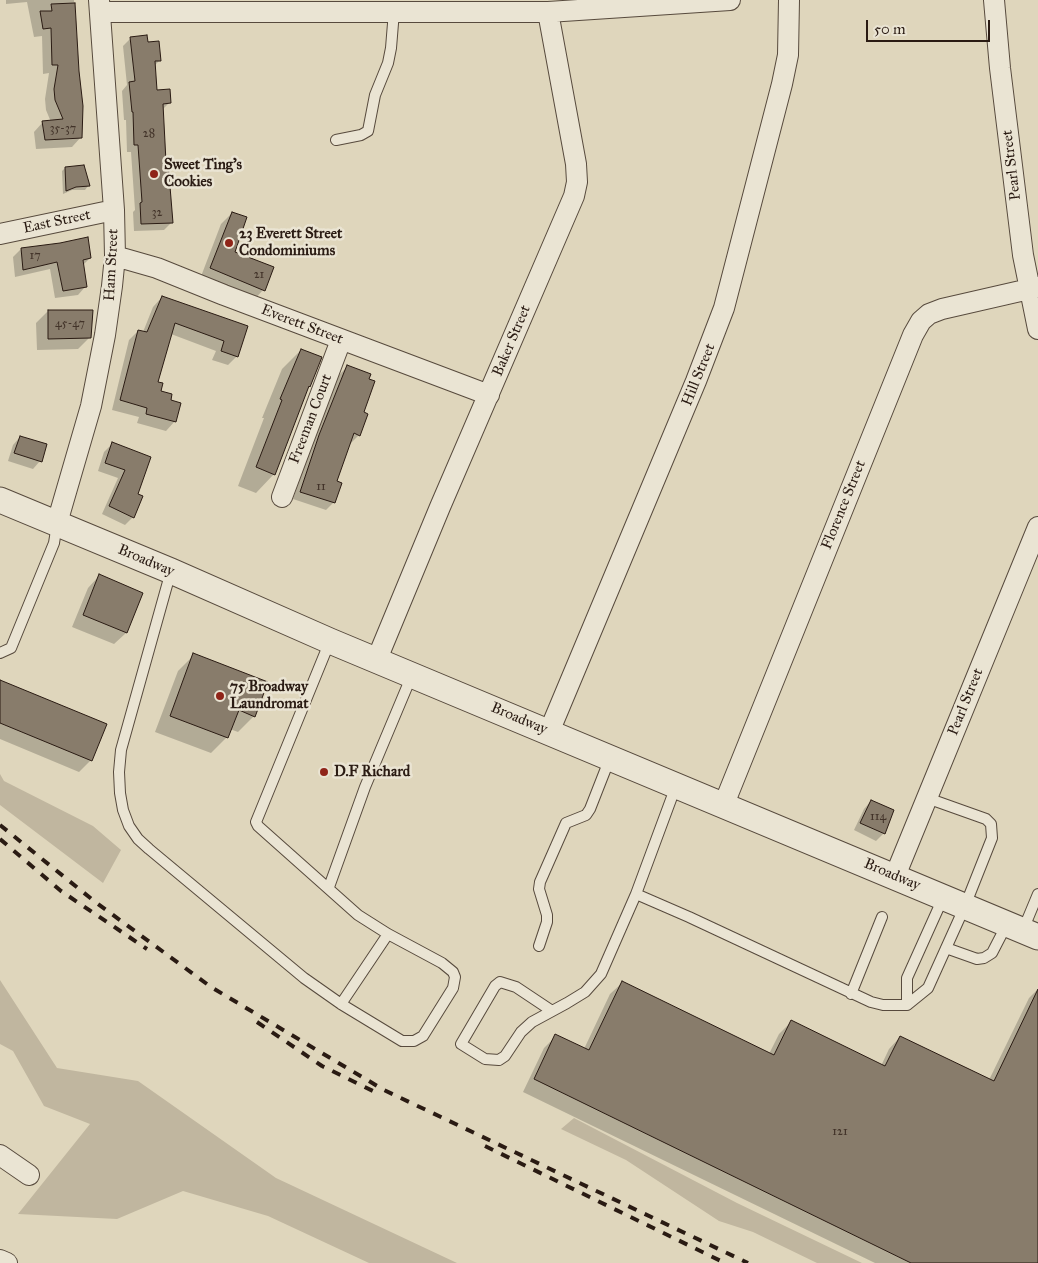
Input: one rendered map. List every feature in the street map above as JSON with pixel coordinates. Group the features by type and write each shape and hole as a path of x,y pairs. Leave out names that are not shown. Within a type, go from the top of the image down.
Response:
{"street":[{"path":"99,6 548,12 730,0"},
{"name":"Hill Street","path":"548,732 709,350 724,308 782,84 788,55 789,0"},
{"name":"Pearl Street","path":"994,0 1002,88 1038,329"},
{"name":"Ham Street","path":"57,523 91,406 112,286 115,256 114,210 99,6"},
{"name":"Baker Street","path":"376,659 568,211 577,182 576,164 548,12"},
{"name":"East Street","path":"0,234 114,210"},
{"name":"Everett Street","path":"115,256 157,268 341,340 489,395"},
{"name":"Florence Street","path":"724,804 921,321 930,314 942,309 1033,288"},
{"name":"Freeman Court","path":"282,497 341,340"},
{"name":"Broadway","path":"0,500 171,571 330,641 1022,930"},
{"name":"Pearl Street","path":"895,876 1038,528"},
{"path":"0,1155 29,1176"},
{"path":"0,1260 7,1263"}],"lane":[{"path":"336,140 361,135 368,131 375,94 388,63 394,11"},
{"path":"0,653 11,648 54,543 57,523"},
{"path":"171,571 121,750 120,793 123,810 129,826 138,839 149,849 304,978 341,1004 402,1041 414,1041 423,1036 453,988 455,977 442,964 358,915 329,887 258,826 256,822 330,641"},
{"path":"329,887 365,787 412,675"},
{"path":"538,946 547,922 547,915 539,889 540,882 566,823 586,815 590,809 610,758"},
{"path":"552,1011 516,987 500,982 495,986 461,1044 484,1058 498,1060 505,1056 521,1032 532,1022 552,1011 585,992 602,974 636,894 676,785"},
{"path":"907,1005 907,978 992,838 991,824 986,819 927,798"},
{"path":"636,894 690,917 851,994 883,1005 907,1005 928,988 946,948 954,902"},
{"path":"946,948 977,959 984,958 1022,930 1038,894"},
{"path":"851,994 882,917"},
{"path":"341,1004 388,934"}],"shaded area":[{"path":"0,774 4,781 93,826 121,850 103,883 0,805"},
{"path":"0,980 57,1068 138,1081 276,1178 457,1263 369,1263 268,1216 183,1191 117,1219 18,1214 90,1124 44,1106 13,1051 0,1044"},
{"path":"574,1118 737,1203 862,1263 817,1263 753,1232 719,1221 626,1160 561,1129"}],"building":[{"path":"75,3 83,106 82,138 45,140 42,121 63,119 55,100 54,89 58,65 52,65 51,28 43,29 40,11 52,11 51,4"},
{"path":"147,35 148,42 159,41 161,61 155,61 157,90 170,89 171,103 163,104 166,162 168,162 173,223 141,224 140,203 142,202 138,145 134,145 133,112 129,82 135,81 130,37"},
{"path":"84,165 90,186 76,187 66,191 65,167"},
{"path":"232,212 247,217 235,252 274,267 265,291 210,268"},
{"path":"88,237 91,258 83,260 87,287 63,291 57,262 23,270 21,248"},
{"path":"162,296 248,326 238,357 221,351 224,341 175,323 158,382 163,383 161,391 172,394 171,400 181,403 176,422 146,414 147,408 120,400 138,330 147,332"},
{"path":"48,310 93,310 91,338 48,339"},
{"path":"301,349 322,357 275,475 256,467 282,400 280,399"},
{"path":"347,365 371,374 369,379 375,381 364,412 368,414 360,436 354,433 337,481 342,483 335,503 300,492 319,435"},
{"path":"20,436 47,444 42,462 14,453"},
{"path":"112,442 151,457 138,494 143,496 134,518 109,506 125,470 105,463"},
{"path":"99,574 143,593 127,633 83,615"},
{"name":"75 Broadway Laundromat","path":"193,653 268,682 255,717 239,710 228,738 170,716"},
{"path":"0,680 107,724 92,761 0,723"},
{"path":"871,800 894,810 885,834 860,823"},
{"path":"622,981 774,1055 791,1020 885,1066 900,1036 994,1081 1038,989 1038,1263 911,1263 534,1079 555,1034 589,1050"}],"railway":[{"path":"0,825 94,901 211,987 384,1090 748,1263"},
{"path":"0,839 61,891 147,949"},
{"path":"257,1022 322,1066 377,1093"},
{"path":"485,1146 725,1263"}],"place":[{"name":"Sweet Ting's Cookies","path":"154,174"},
{"name":"23 Everett Street Condominiums","path":"229,243"},
{"name":"75 Broadway Laundromat","path":"220,696"},
{"name":"D.F Richard","path":"324,772"}]}
